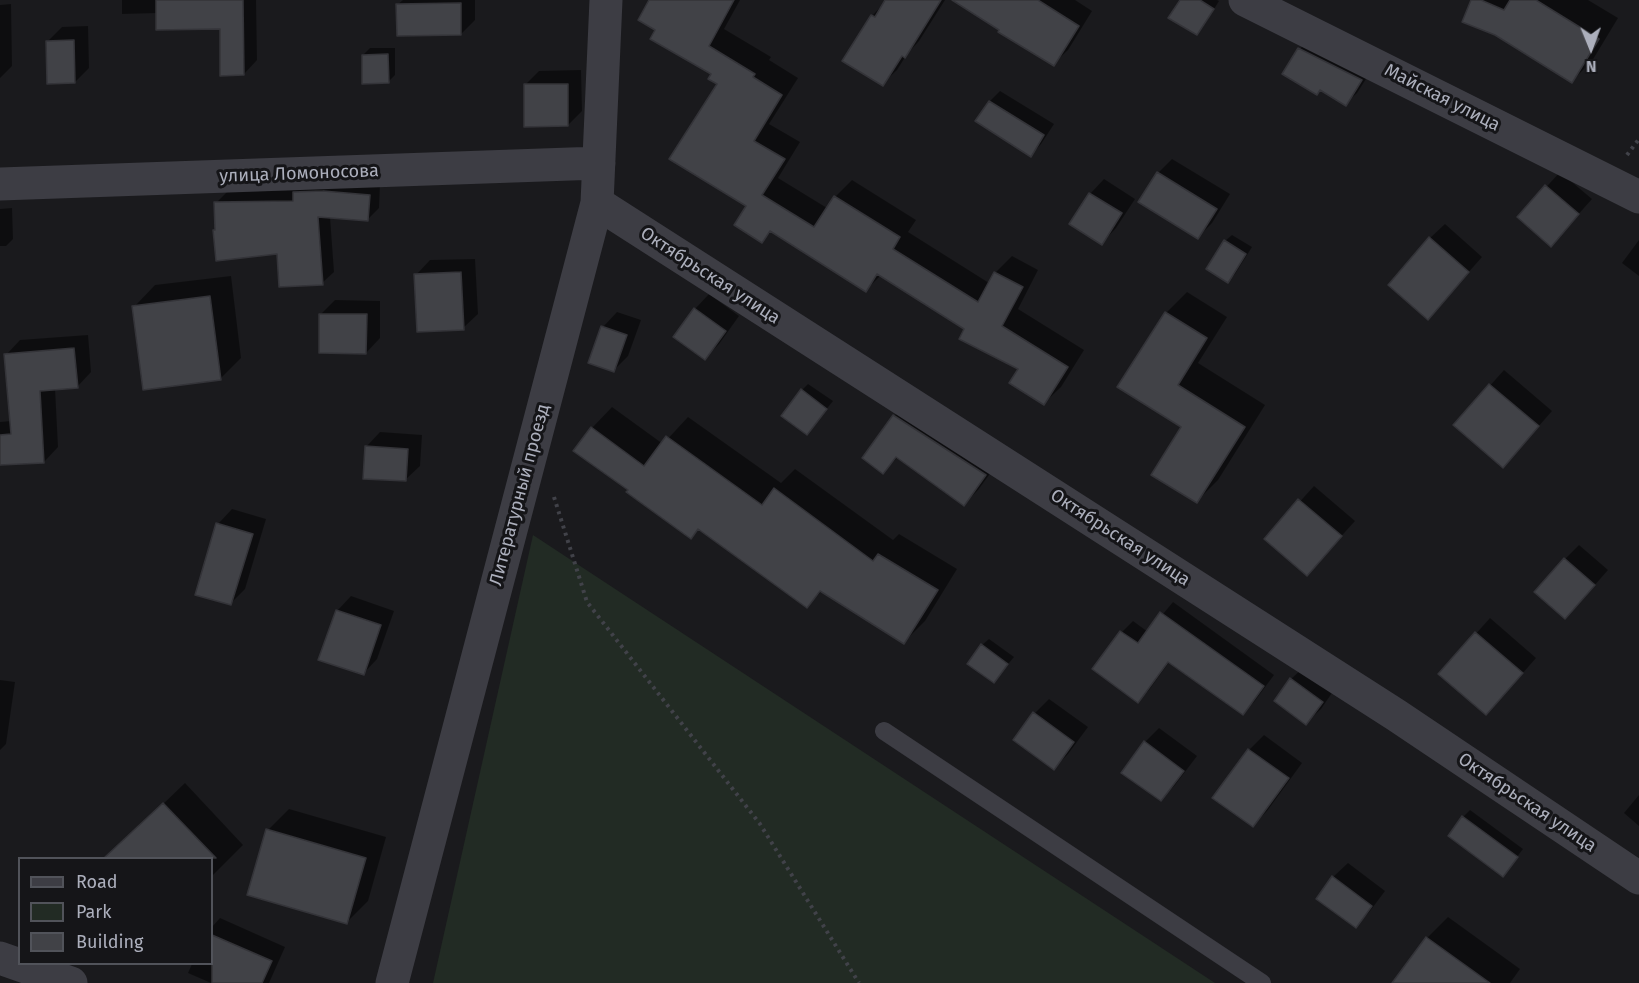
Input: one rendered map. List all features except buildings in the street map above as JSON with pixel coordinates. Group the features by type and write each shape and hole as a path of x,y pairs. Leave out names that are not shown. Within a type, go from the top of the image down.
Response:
{"street":[{"name":"Литературный проезд","path":"392,983 597,203 606,0"},
{"name":"Майская улица","path":"1245,0 1639,197"},
{"name":"улица Ломоносова","path":"0,184 599,163"},
{"name":"Октябрьская улица","path":"597,203 1396,715 1639,878"},
{"path":"0,958 18,964"},
{"path":"20,965 71,983"}],"lane":[{"path":"884,731 1262,983"}],"path":[{"path":"553,491 587,602 760,824 859,983"}],"green space":[{"path":"533,535 1215,983 433,983"}]}
